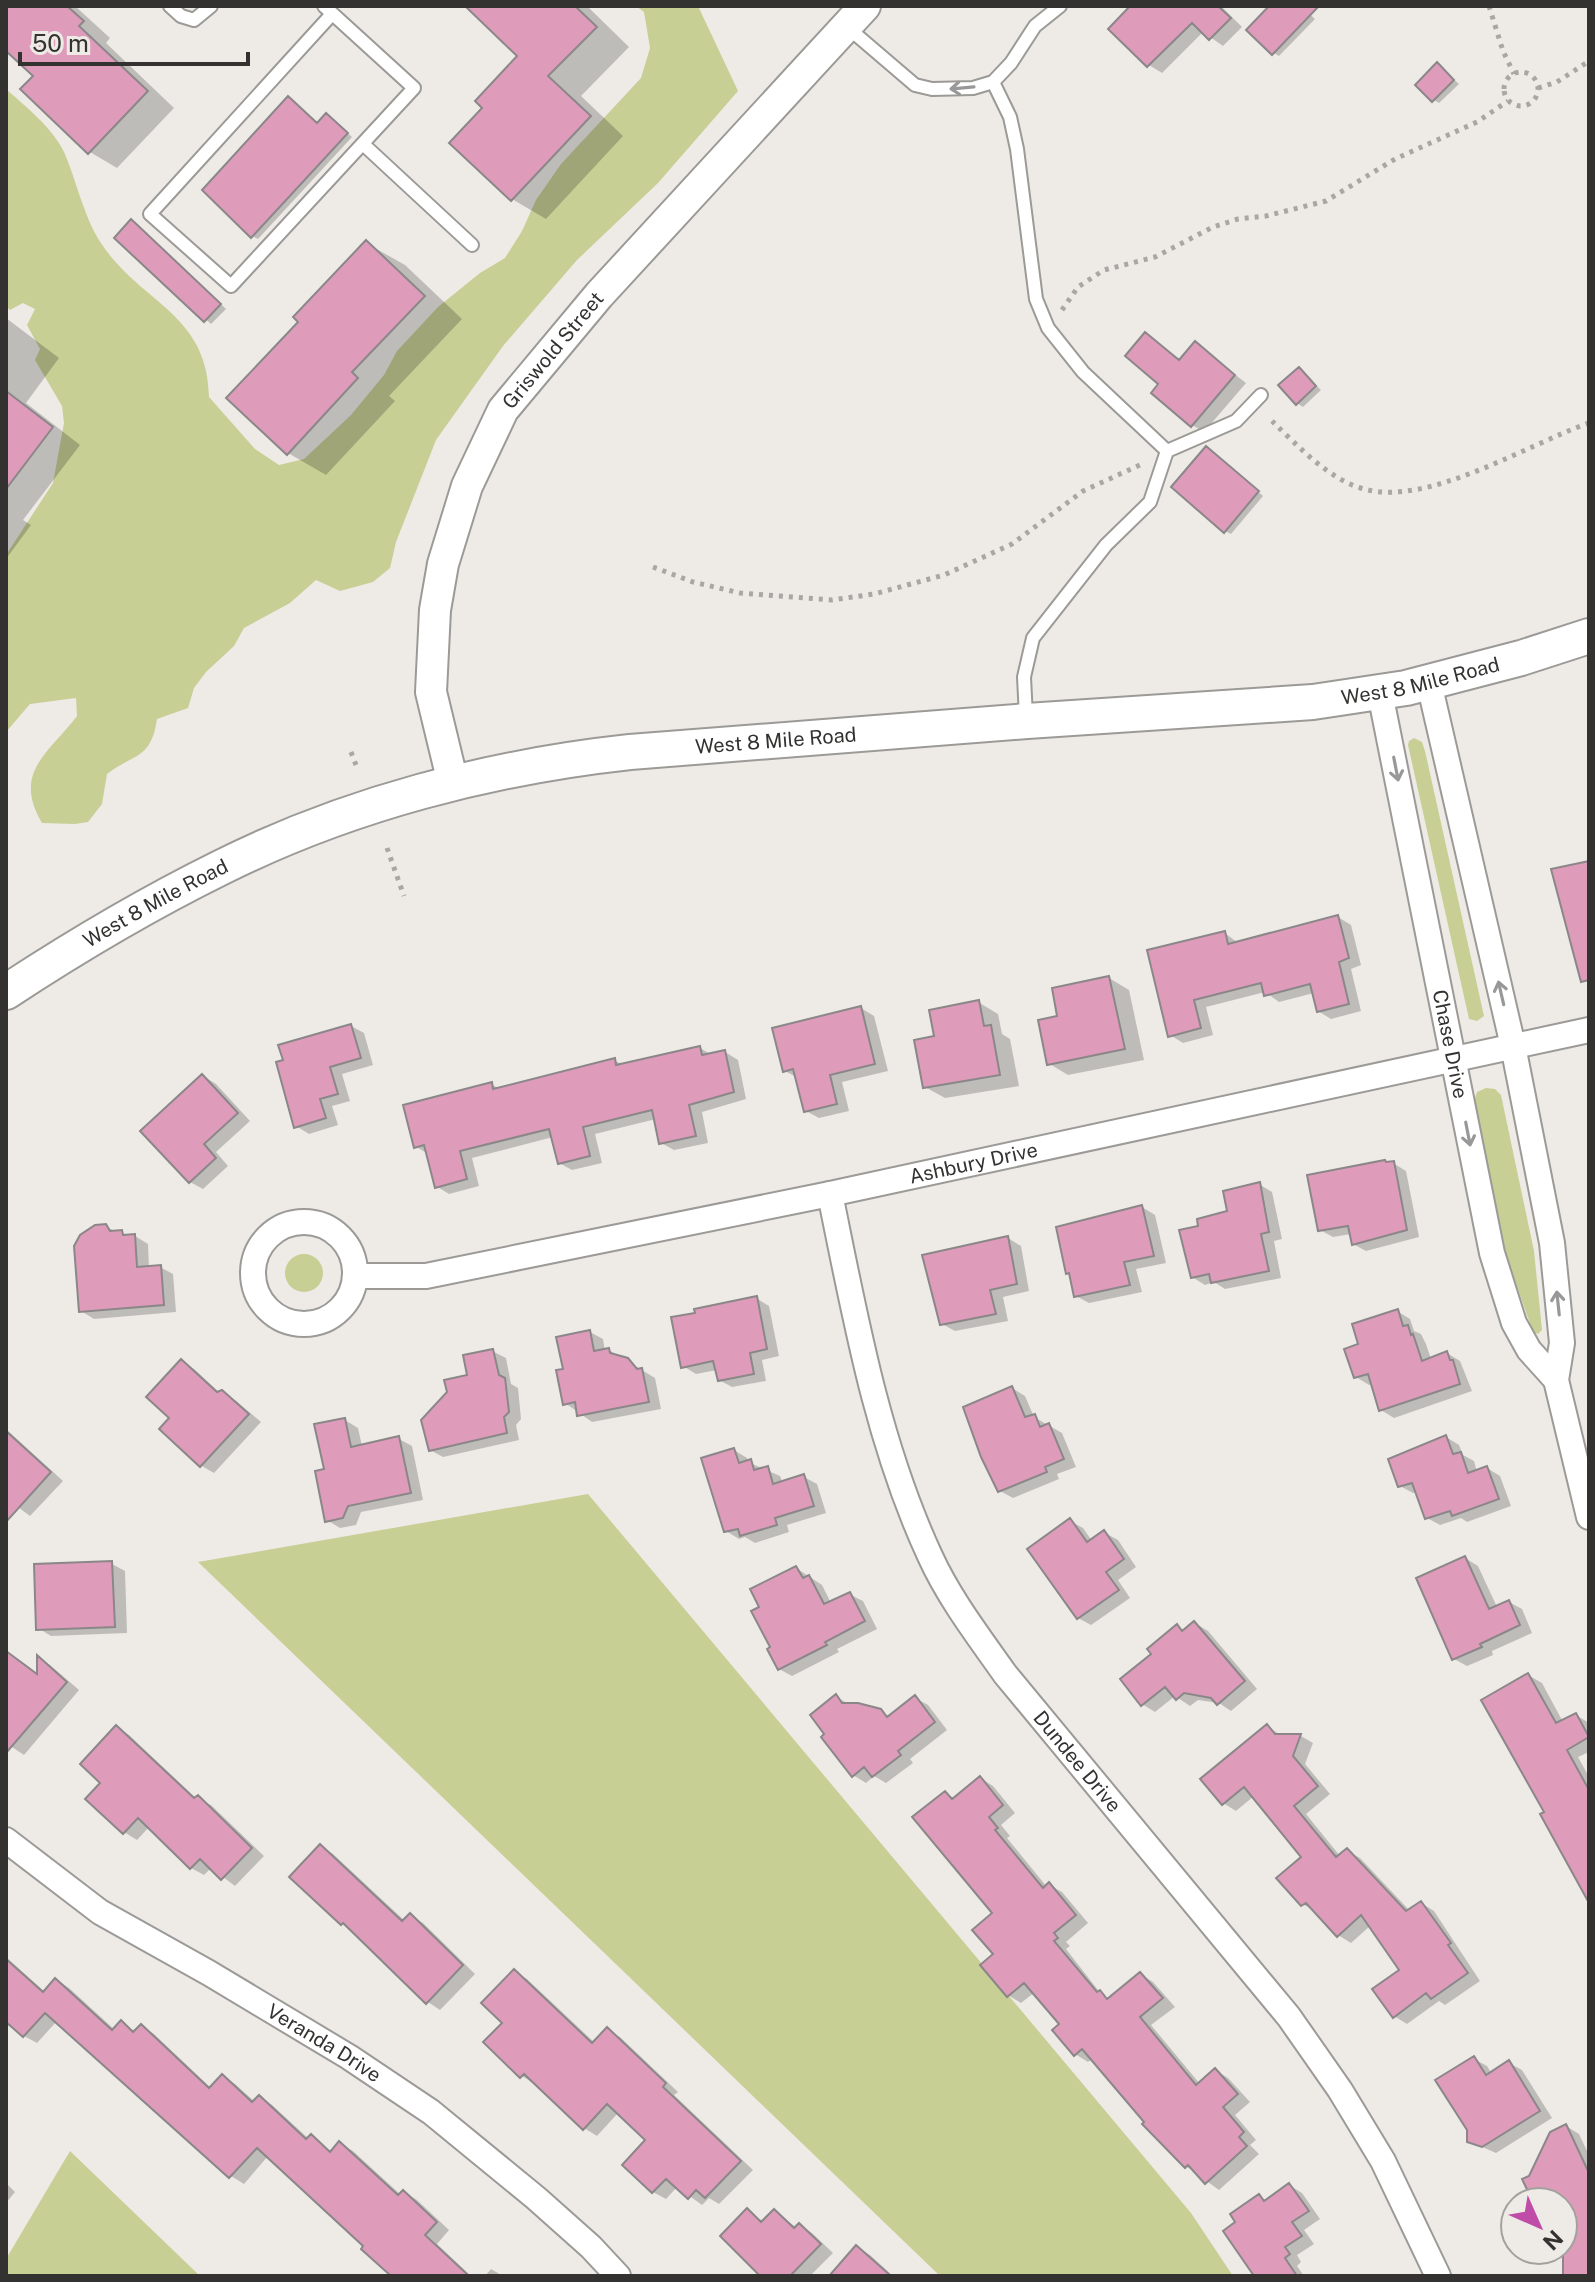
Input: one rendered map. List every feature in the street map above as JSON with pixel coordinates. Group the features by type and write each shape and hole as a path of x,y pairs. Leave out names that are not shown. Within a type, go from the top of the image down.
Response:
{"main road":[{"name":"West 8 Mile Road","path":"6,992 80,944 223,866 352,814 453,783 569,759 1027,721 1266,706 1380,693 1429,683 1589,636"}],"street":[{"name":"Griswold Street","path":"453,783 431,692 435,610 443,564 467,486 503,410 599,295 856,16"},
{"name":"Chase Drive","path":"1429,683 1513,1046 1552,1243 1562,1343 1556,1380 1589,1517"},
{"name":"Chase Drive","path":"1380,693 1492,1253 1514,1323 1529,1350 1556,1380"},
{"name":"Ashbury Drive","path":"355,1276 426,1276 830,1194 1589,1030"},
{"name":"Dundee Drive","path":"830,1194 867,1373 901,1486 931,1559 1005,1674 1289,2017 1340,2090 1383,2161 1438,2276"},
{"path":"307,1222 336,1233 347,1245 355,1276 352,1291 344,1305 332,1316 318,1323 302,1324 286,1322 272,1314 255,1287 253,1272 256,1256 264,1242 290,1224 307,1222"},
{"name":"Veranda Drive","path":"6,1840 100,1912 349,2057 431,2112 536,2198 591,2247 618,2276"}],"lane":[{"path":"170,6 181,16 194,20 211,6"},
{"path":"856,16 915,85 952,90 993,82 1011,63 1035,26 1060,6"},
{"path":"328,10 414,88 231,286 150,214 328,10"},
{"path":"993,82 1010,117 1029,229 1036,299 1048,328 1083,372 1167,451"},
{"path":"363,144 472,245"},
{"path":"1027,721 1024,677 1033,638 1106,545 1150,502 1167,451 1236,421 1261,395"}],"path":[{"path":"1489,6 1514,74"},
{"path":"1538,88 1557,82 1589,61"},
{"path":"1514,74 1529,74 1538,88 1535,99 1526,105 1516,105 1508,101 1504,88 1514,74"},
{"path":"1059,318 1078,287 1104,270 1155,257 1213,227 1238,219 1266,216 1326,201 1395,159 1477,122 1508,101"},
{"path":"1272,421 1320,467 1364,490 1408,492 1474,473 1589,423"},
{"path":"653,567 693,582 740,593 832,600 874,594 944,575 1012,544 1083,491 1167,451"},
{"path":"351,752 356,765"},
{"path":"387,848 404,896"}],"green space":[{"path":"636,6 698,6 738,91 658,183 577,260 503,346 436,440 396,542 390,568 373,582 340,591 316,580 290,603 244,628 234,646 194,688 188,708 157,719 146,749 107,774 102,804 88,822 42,823 31,790 33,776 46,753 77,716 76,698 30,704 6,732 6,555 53,483 64,423 62,406 35,360 40,349 27,325 35,309 23,303 10,310 6,306 6,89 38,118 59,143 101,243 134,281 185,327 206,369 209,397 255,449 279,465 304,459 351,415 384,375 397,351 438,307 480,273 505,258 536,200 561,164 641,78 650,48 644,12"},
{"path":"1414,738 1422,742 1425,751 1484,1016 1477,1021 1469,1019 1408,745"},
{"path":"1486,1088 1495,1089 1501,1095 1534,1251 1542,1330 1538,1334 1533,1332 1507,1258 1474,1101 1477,1092"},
{"path":"304,1254 318,1259 323,1273 318,1287 304,1292 290,1287 285,1273 290,1259"},
{"path":"588,1494 1191,2213 1233,2276 940,2276 198,1562"},
{"path":"70,2151 200,2276 6,2276 6,2259"}],"building":[{"path":"6,6 67,6 84,21 79,26 148,91 88,154 20,89 33,76 6,51"},
{"path":"465,6 575,6 597,27 548,76 591,116 511,201 449,143 482,108 475,101 517,56"},
{"path":"1130,6 1218,6 1231,18 1209,40 1192,23 1147,67 1108,29"},
{"path":"1269,6 1319,6 1272,55 1246,30"},
{"path":"1437,62 1454,80 1432,102 1415,85"},
{"path":"288,96 317,123 326,113 348,133 251,238 202,190"},
{"path":"131,219 221,304 204,322 114,238"},
{"path":"366,240 425,296 352,372 358,378 287,455 226,398 298,322 293,317"},
{"path":"1145,332 1179,360 1195,341 1235,375 1191,427 1151,393 1158,384 1125,356"},
{"path":"1299,367 1316,386 1296,405 1278,385"},
{"path":"6,391 53,427 6,489"},
{"path":"1206,446 1259,491 1224,533 1171,487"},
{"path":"1589,861 1589,980 1581,982 1551,869"},
{"path":"1338,915 1349,958 1339,962 1349,1004 1317,1012 1310,984 1264,996 1261,983 1194,1000 1201,1028 1168,1037 1147,950 1225,931 1228,944"},
{"path":"1109,976 1125,1049 1047,1065 1038,1020 1057,1016 1052,988"},
{"path":"979,1000 984,1026 991,1025 1000,1075 923,1088 914,1040 934,1036 929,1010"},
{"path":"861,1006 875,1064 830,1075 837,1104 804,1112 793,1069 783,1072 772,1028"},
{"path":"351,1024 361,1058 330,1067 338,1094 320,1099 326,1118 294,1128 276,1062 283,1060 278,1045"},
{"path":"700,1046 702,1055 725,1050 734,1092 689,1105 696,1136 659,1144 652,1110 583,1127 590,1156 558,1164 549,1129 460,1151 467,1179 435,1188 424,1145 414,1148 403,1105 492,1082 493,1089 615,1058 616,1065"},
{"path":"202,1074 238,1113 204,1144 216,1158 189,1183 140,1131"},
{"path":"1385,1160 1394,1161 1407,1230 1352,1245 1348,1226 1318,1231 1307,1175"},
{"path":"1260,1182 1269,1232 1261,1234 1269,1271 1211,1283 1209,1274 1191,1278 1179,1230 1198,1226 1197,1219 1227,1211 1223,1191"},
{"path":"1142,1205 1154,1256 1124,1262 1130,1285 1074,1297 1056,1227"},
{"path":"106,1224 110,1231 122,1230 123,1235 135,1234 137,1267 161,1265 164,1305 79,1312 74,1246 80,1235 95,1225"},
{"path":"1008,1236 1017,1284 990,1290 996,1314 940,1325 922,1255"},
{"path":"757,1296 767,1349 750,1353 754,1374 718,1381 713,1361 681,1368 671,1317"},
{"path":"1398,1309 1403,1326 1408,1325 1413,1334 1422,1361 1447,1351 1460,1384 1379,1411 1368,1374 1354,1378 1344,1349 1358,1344 1352,1324"},
{"path":"590,1330 594,1351 609,1348 610,1353 628,1358 637,1369 642,1368 649,1402 577,1416 575,1402 563,1405 556,1370 563,1369 556,1337"},
{"path":"493,1349 499,1375 505,1378 509,1412 504,1417 507,1433 429,1451 421,1420 447,1392 444,1380 467,1375 463,1355"},
{"path":"181,1359 217,1392 222,1390 249,1414 200,1467 159,1429 169,1418 146,1397"},
{"path":"1012,1386 1025,1417 1035,1414 1040,1427 1049,1423 1064,1459 1045,1467 1047,1472 998,1492 963,1407"},
{"path":"345,1418 351,1447 399,1436 411,1493 348,1506 343,1518 325,1522 315,1471 324,1469 314,1424"},
{"path":"6,1431 51,1472 6,1522"},
{"path":"1446,1435 1453,1454 1461,1452 1468,1473 1487,1466 1499,1499 1452,1516 1450,1511 1425,1519 1412,1483 1398,1487 1388,1459"},
{"path":"734,1448 739,1463 751,1459 754,1470 768,1466 773,1484 804,1474 814,1506 775,1518 777,1525 740,1536 738,1529 724,1532 701,1458"},
{"path":"1070,1518 1087,1542 1104,1530 1124,1559 1106,1572 1119,1590 1077,1619 1027,1549"},
{"path":"1465,1556 1489,1609 1509,1600 1520,1625 1452,1660 1416,1578"},
{"path":"112,1561 115,1627 36,1630 34,1564"},
{"path":"796,1566 803,1578 809,1575 824,1604 850,1592 865,1621 778,1670 751,1611 759,1607 750,1589"},
{"path":"1194,1621 1245,1681 1217,1705 1211,1698 1184,1693 1176,1700 1165,1687 1141,1706 1120,1679 1151,1654 1147,1649 1177,1624 1182,1631"},
{"path":"6,1651 37,1674 37,1655 67,1682 6,1753"},
{"path":"1528,1673 1556,1723 1576,1713 1589,1737 1567,1750 1589,1790 1589,1903 1540,1814 1544,1812 1481,1700"},
{"path":"836,1694 842,1703 858,1703 881,1709 887,1717 915,1695 935,1722 898,1751 901,1755 872,1777 864,1767 852,1777 821,1737 824,1734 810,1715"},
{"path":"1267,1724 1275,1734 1301,1734 1293,1756 1318,1786 1294,1806 1336,1857 1347,1848 1406,1911 1421,1901 1451,1943 1448,1945 1468,1973 1431,1999 1426,1993 1393,2018 1372,1989 1399,1970 1361,1915 1337,1937 1306,1903 1301,1906 1276,1878 1301,1857 1244,1787 1222,1805 1200,1779"},
{"path":"116,1725 194,1798 198,1795 252,1848 221,1880 200,1859 190,1869 138,1818 123,1834 85,1799 100,1783 80,1764"},
{"path":"980,1776 1003,1805 989,1817 998,1828 995,1830 1043,1888 1049,1882 1076,1915 1054,1933 1058,1938 1054,1941 1097,1992 1100,1990 1107,1999 1140,1972 1163,1998 1140,2017 1196,2085 1215,2068 1238,2094 1223,2107 1244,2132 1239,2137 1247,2146 1205,2184 1142,2124 1144,2122 1082,2049 1074,2056 1052,2030 1059,2024 1024,1983 1007,1997 980,1965 993,1954 972,1930 992,1913 912,1817 945,1791 952,1799"},
{"path":"320,1844 402,1921 410,1913 463,1965 426,2004 343,1923 341,1925 289,1877"},
{"path":"6,1959 43,1992 55,1978 112,2030 121,2020 133,2032 141,2024 209,2088 222,2074 252,2102 259,2095 306,2139 311,2134 330,2152 339,2141 398,2195 403,2190 437,2222 425,2235 469,2276 391,2276 257,2148 229,2178 45,2013 23,2037 6,2022"},
{"path":"514,1969 592,2043 607,2027 666,2083 663,2087 741,2161 705,2198 696,2190 688,2199 666,2179 652,2193 622,2165 645,2140 607,2104 583,2130 524,2074 520,2078 483,2042 502,2023 481,2003"},
{"path":"1474,2056 1486,2075 1509,2060 1540,2111 1482,2147 1467,2142 1467,2130 1435,2080"},
{"path":"1566,2124 1589,2173 1589,2276 1563,2276 1563,2266 1579,2266 1579,2186 1525,2186 1522,2179 1529,2176 1550,2132"},
{"path":"1289,2183 1309,2211 1292,2222 1302,2236 1285,2247 1290,2254 1285,2258 1297,2276 1254,2276 1223,2231 1235,2222 1230,2214 1259,2194 1264,2201"},
{"path":"747,2208 761,2222 774,2209 794,2228 799,2223 821,2244 790,2276 760,2276 720,2236"},
{"path":"856,2245 891,2276 829,2276"}]}
